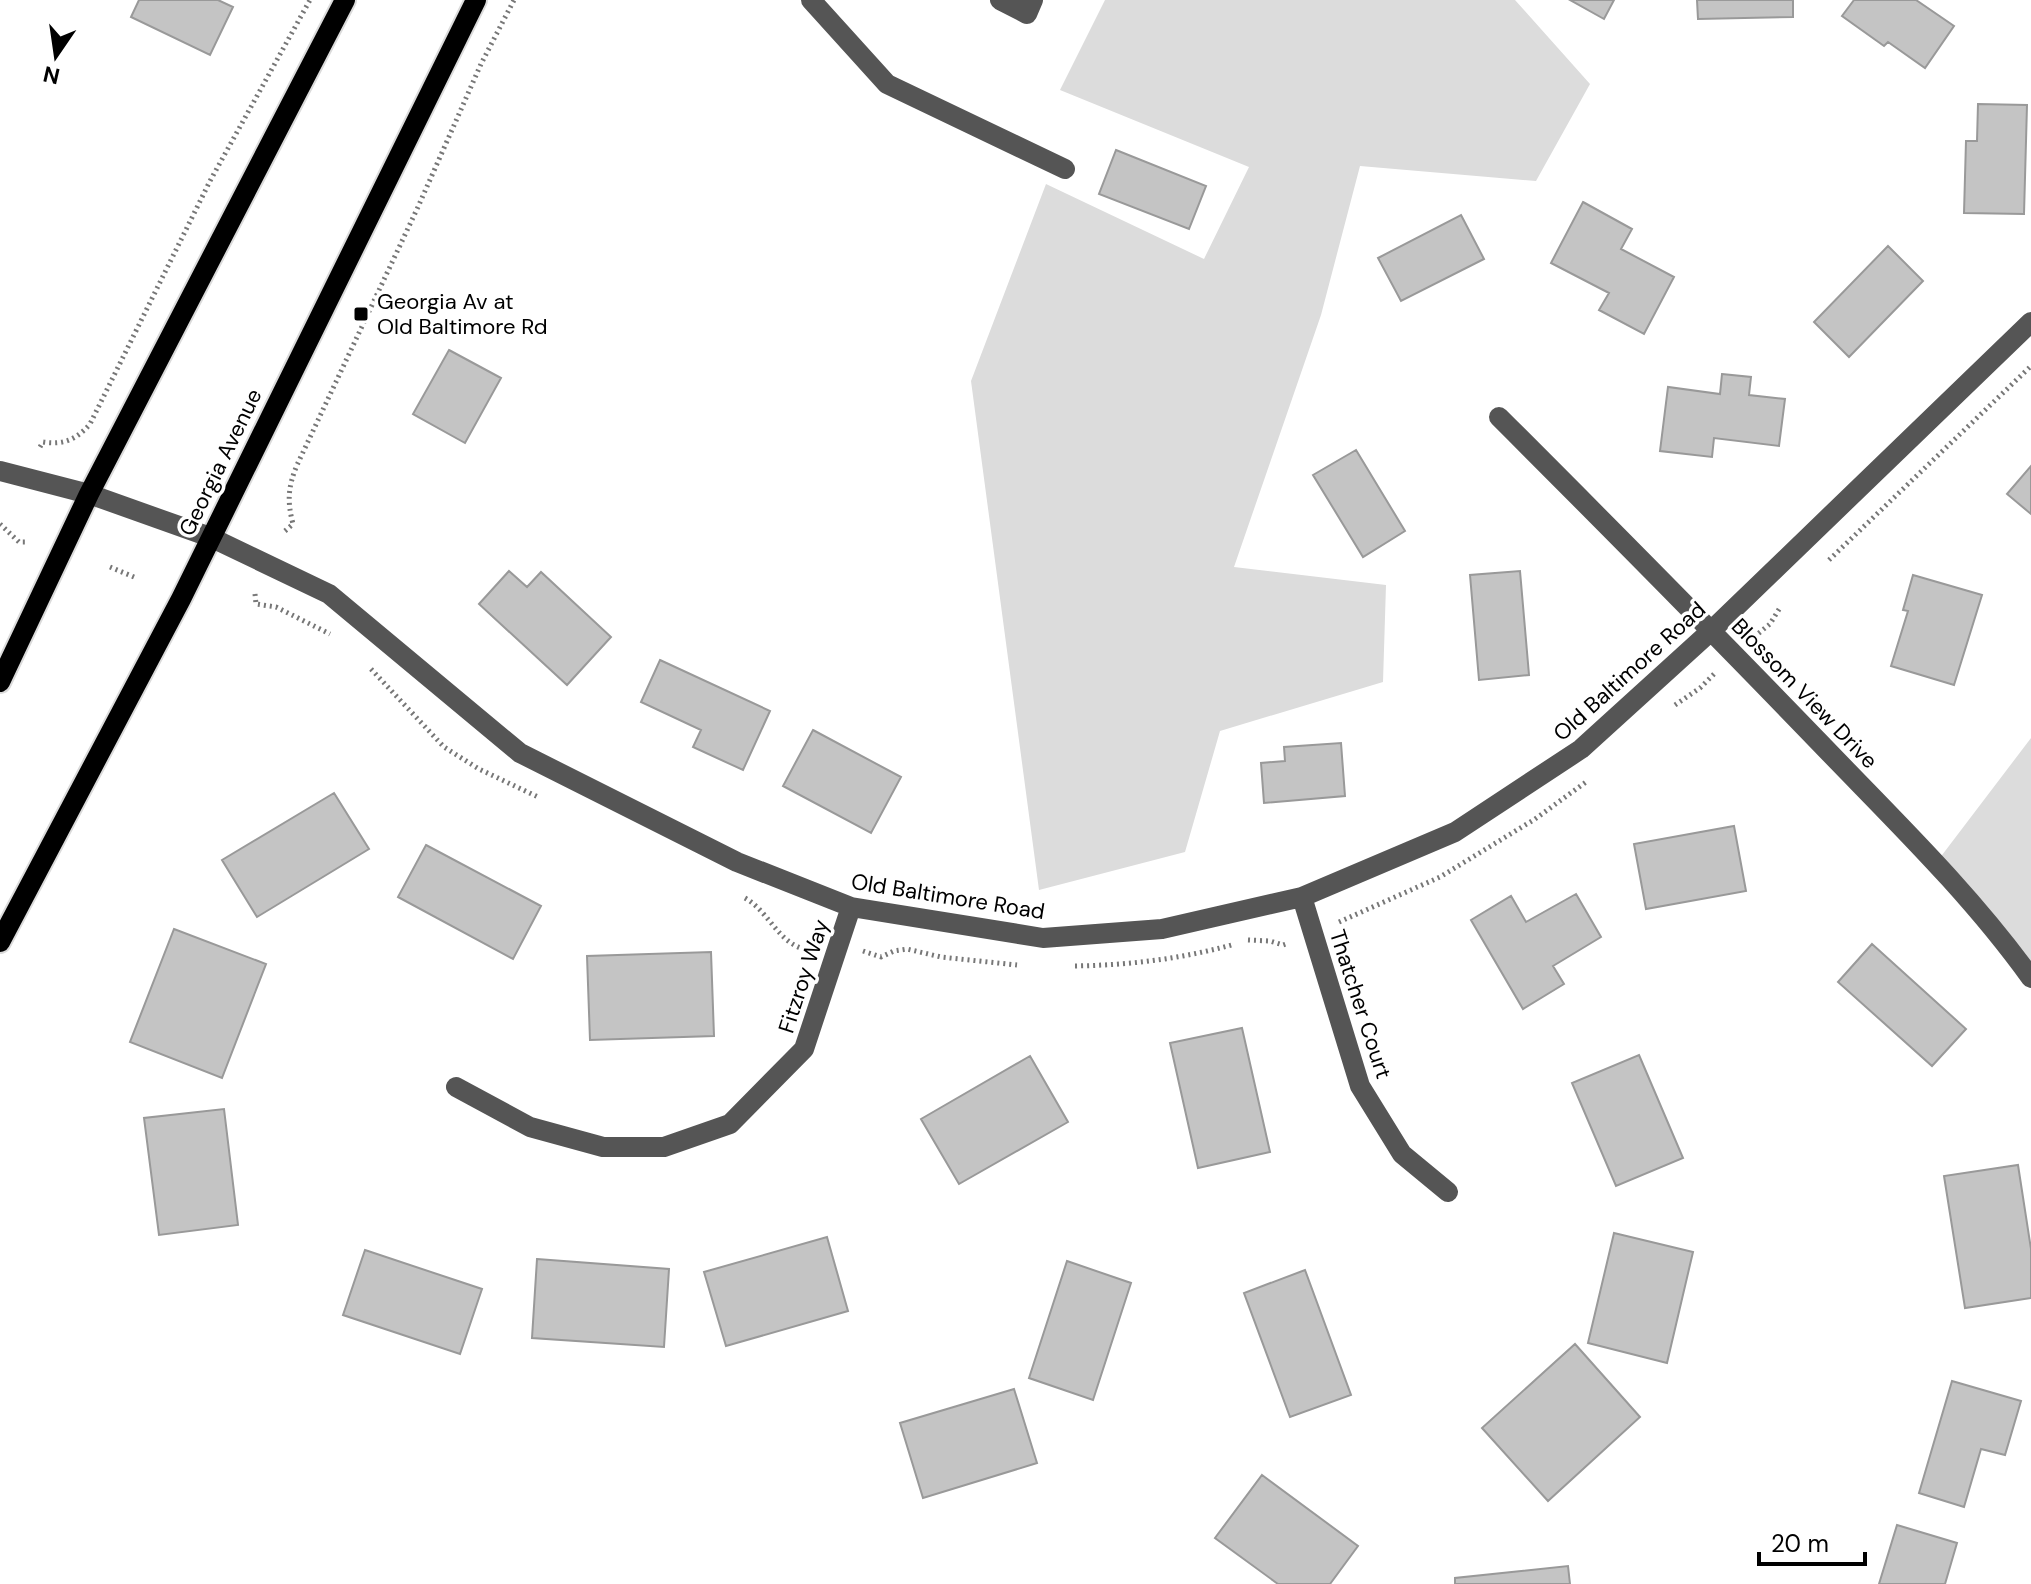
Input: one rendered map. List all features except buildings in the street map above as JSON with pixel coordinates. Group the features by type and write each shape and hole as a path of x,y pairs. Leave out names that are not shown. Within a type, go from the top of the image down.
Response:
{"main road":[{"path":"0,682 89,494 345,0"},
{"name":"Georgia Avenue","path":"0,942 181,599 476,0"}],"street":[{"path":"811,0 887,84 1065,169"},
{"path":"1000,0 1027,14 1033,0"},
{"name":"Old Baltimore Road","path":"0,471 89,494 210,537 329,594 520,753 737,862 851,907 1043,938 1162,929 1302,897 1455,832 1581,749 1712,630 2031,322"},
{"name":"Blossom View Drive","path":"1499,417 1712,630 1936,863 1998,932 2031,978"},
{"name":"Thatcher Court","path":"1302,897 1360,1086 1402,1154 1448,1192"},
{"name":"Fitzroy Way","path":"456,1087 530,1127 603,1147 664,1147 730,1124 804,1049 851,907"}],"path":[{"path":"40,447 43,442 55,444 80,436 90,424 210,181 310,0"},
{"path":"285,531 293,524 287,504 288,487 297,465 481,64 514,0"},
{"path":"1822,567 2031,366"},
{"path":"0,524 19,542 28,542"},
{"path":"110,567 134,577"},
{"path":"255,594 256,604 276,607 341,640"},
{"path":"1668,712 1700,688 1770,624 1777,610 1788,599"},
{"path":"361,659 444,747 479,769 548,801"},
{"path":"1062,967 1126,965 1188,957 1252,939 1283,945 1312,931 1353,918 1368,907 1440,877 1535,819 1593,777"},
{"path":"739,894 750,901 795,947 809,950 815,935 881,957 907,949 941,957 1023,965"}],"shaded area":[{"path":"1105,0 1515,0 1590,84 1536,181 1360,166 1321,315 1234,567 1386,585 1383,682 1220,731 1185,852 1039,890 971,381 1046,184 1204,259 1249,167 1060,90"},
{"path":"2031,738 2031,978 1936,863"}],"place":[{"name":"Georgia Av at Old Baltimore Rd","path":"361,314"}]}
